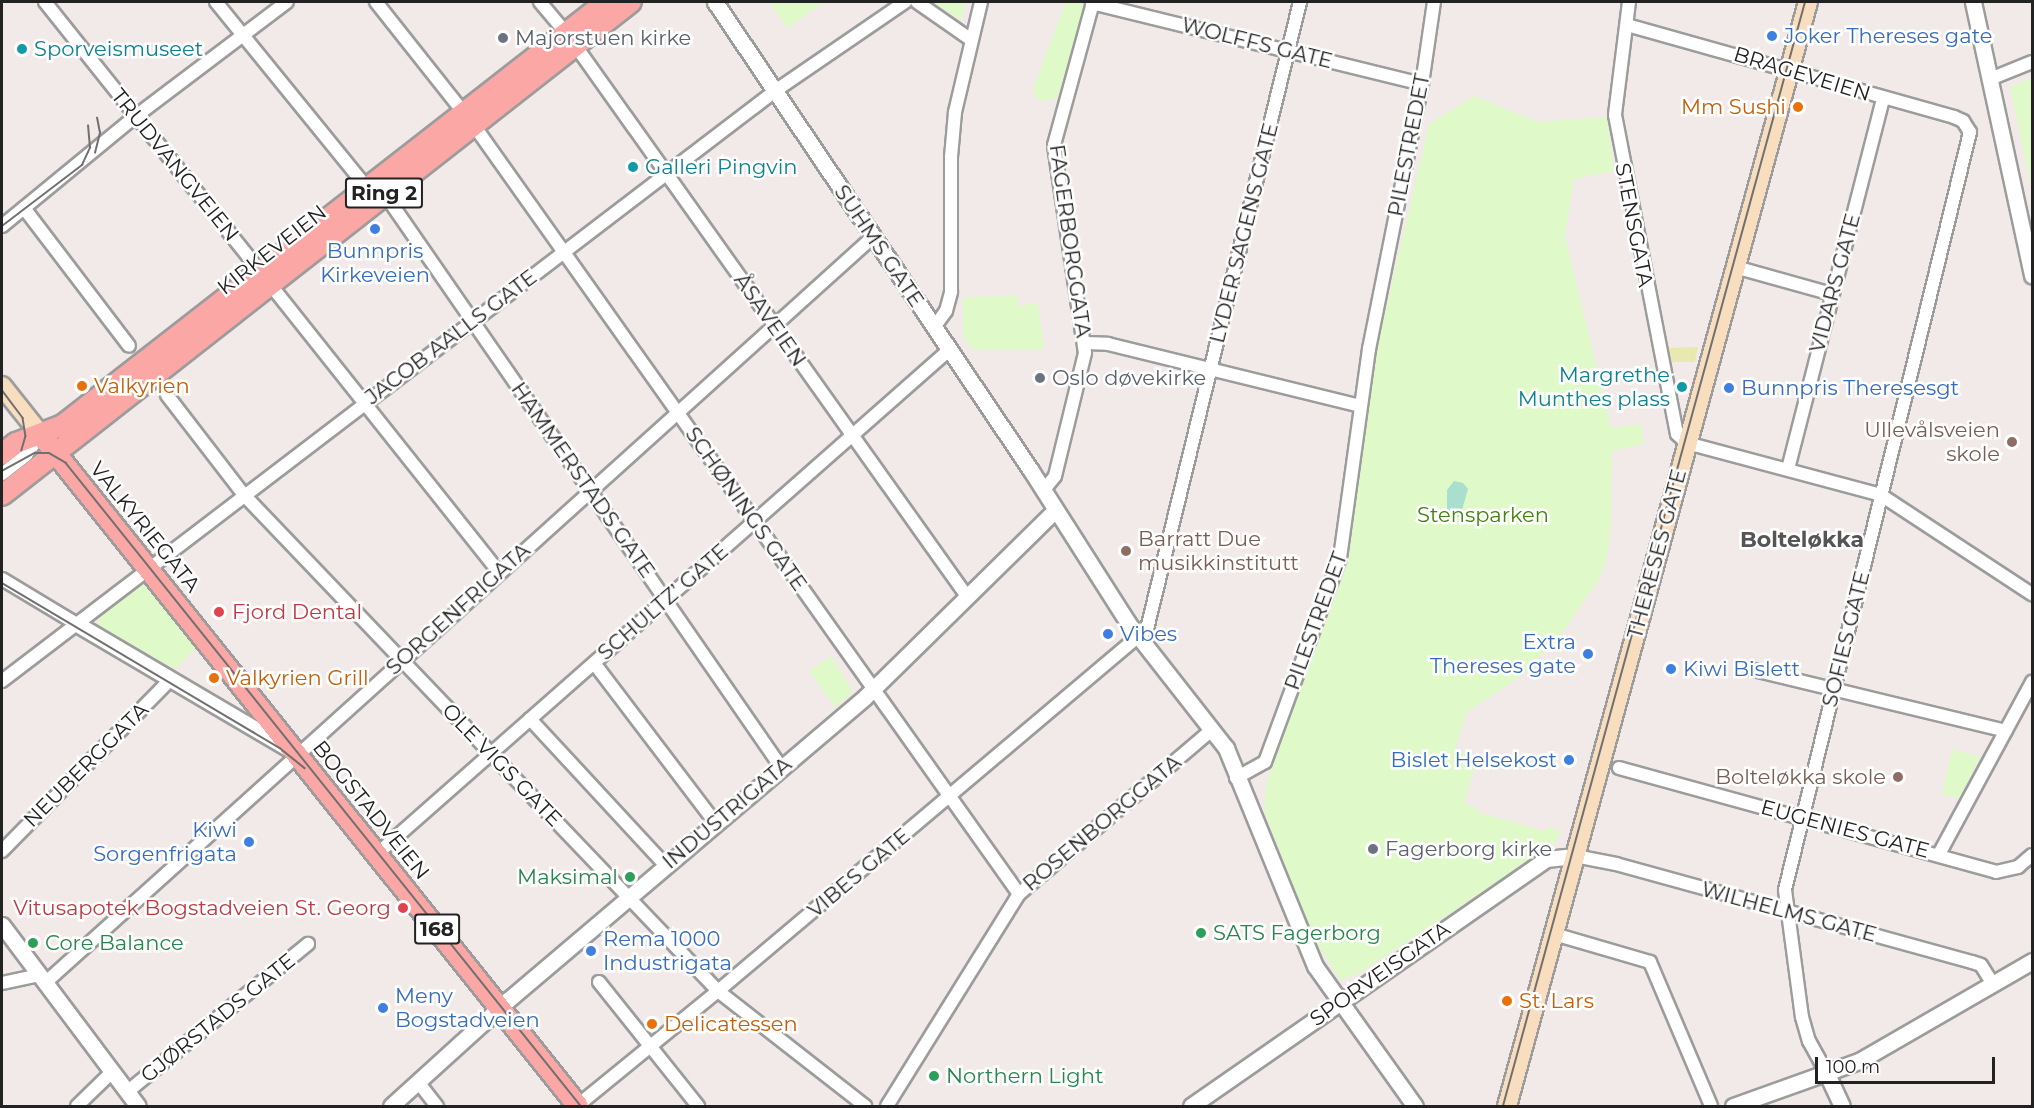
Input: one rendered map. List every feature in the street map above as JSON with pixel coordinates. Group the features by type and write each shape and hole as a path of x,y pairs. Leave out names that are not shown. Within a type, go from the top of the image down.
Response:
{"main road":[{"name":"KIRKEVEIEN","path":"571,39 606,2"},
{"name":"KIRKEVEIEN","path":"2,495 265,277 376,190 571,39 631,2"},
{"name":"THERESES GATE","path":"1507,1107 1808,2"},
{"name":"KIRKEVEIEN","path":"2,454 24,439 41,435 63,425 265,277"},
{"name":"VALKYRIEGATA","path":"2,386 297,754"},
{"name":"BOGSTADVEIEN","path":"297,754 577,1106"}],"street":[{"name":"TRUDVANGVEIEN","path":"45,2 499,572"},
{"name":"HAMMERSTADS GATE","path":"216,2 376,190 473,322 782,767"},
{"path":"2,226 136,116 287,2"},
{"name":"SCHØNINGS GATE","path":"376,2 468,118 1019,894"},
{"name":"ÅSAVEIEN","path":"540,2 571,39 775,325 850,435 966,595"},
{"name":"SUHMS GATE","path":"715,2 1043,490"},
{"name":"JACOB AALLS GATE","path":"2,681 775,91 905,2"},
{"path":"917,2 970,39"},
{"path":"934,326 946,311 951,292 951,157 956,102 981,2"},
{"name":"WOLFFS GATE","path":"1092,2 1422,84"},
{"name":"FAGERBORGGATA","path":"1043,490 1055,476 1085,343 1054,145 1092,2"},
{"name":"LYDER SAGENS GATE","path":"1139,638 1151,618 1300,2"},
{"name":"PILESTREDET","path":"1236,778 1265,762 1340,558 1361,406 1422,84 1434,2"},
{"name":"STENSGATA","path":"1629,2 1615,115 1620,155 1670,413 1677,434 1687,442"},
{"path":"1973,2 2032,276"},
{"name":"BRAGEVEIEN","path":"1627,25 1954,117 1963,121 1970,132"},
{"path":"1990,79 2032,62"},
{"name":"VIDARS GATE","path":"1788,469 1883,98"},
{"name":"SOFIES GATE","path":"1842,1107 1804,1029 1786,911 1785,890 1970,132"},
{"path":"24,208 129,346"},
{"name":"SORGENFRIGATA","path":"42,979 297,754 873,237"},
{"path":"1735,267 1832,294"},
{"path":"1085,343 1102,343 1361,406"},
{"name":"SCHULTZ’ GATE","path":"377,854 948,350"},
{"name":"OLE VIGS GATE","path":"167,395 244,495 718,991 865,1107"},
{"name":"KIRKEVEIEN","path":"2,474 26,455 41,435"},
{"path":"1687,442 1881,495 2032,594"},
{"path":"1043,490 1139,638 1226,748 1304,945 1340,1002 1415,1107"},
{"name":"INDUSTRIGATA","path":"391,1107 499,1009 873,689 1054,510"},
{"name":"BOGSTADVEIEN","path":"2,579 297,754"},
{"name":"VIBES GATE","path":"577,1106 651,1047 1139,638"},
{"path":"594,663 716,824"},
{"path":"1750,669 2006,731"},
{"name":"NEUBERGGATA","path":"2,851 171,679"},
{"path":"1939,854 2032,682"},
{"path":"530,719 666,866"},
{"name":"ROSENBORGGATA","path":"887,1107 1019,894 1212,730"},
{"name":"EUGENIES GATE","path":"1619,768 2001,872 2018,867 2032,855"},
{"name":"WILHELMS GATE","path":"1575,856 1972,962 1981,965 1993,984"},
{"name":"SPORVEISGATA","path":"1191,1107 1546,859 1575,856"},
{"path":"2,925 138,1107"},
{"path":"1554,934 1650,962 1711,1107"},
{"name":"GJØRSTADS GATE","path":"127,1092 308,944"},
{"path":"1734,1107 1827,1074 1859,1060 2032,961"},
{"path":"2,982 42,979"},
{"path":"599,982 698,1107"},
{"path":"76,1107 112,1072"},
{"path":"418,1082 437,1107"}],"shaded area":[{"path":"1698,347 1695,362 1672,362 1669,348"},
{"path":"1454,481 1463,483 1468,489 1460,517 1447,515 1447,490"}],"green space":[{"path":"769,2 824,2 787,28"},
{"path":"933,2 966,2 961,20"},
{"path":"1066,2 1087,2 1057,98 1042,101 1035,97 1033,88"},
{"path":"2032,78 2032,191 2010,87"},
{"name":"Stensparken","path":"1474,96 1538,122 1607,117 1614,171 1574,179 1565,236 1611,428 1641,424 1644,444 1612,451 1611,519 1607,557 1599,579 1561,635 1520,677 1466,713 1455,751 1477,758 1464,804 1478,808 1477,812 1545,831 1547,827 1561,831 1555,843 1358,974 1340,980 1312,935 1264,811 1266,785 1347,554 1377,348 1429,124"},
{"path":"1017,296 1018,306 1038,303 1044,349 972,349 963,336 963,297"},
{"path":"149,583 197,647 175,669 97,626 101,615 139,586"},
{"path":"831,656 853,692 835,707 809,671"},
{"path":"1952,749 1980,757 1959,798 1942,795"}],"tram line":[{"path":"1503,1106 1805,2"},
{"path":"95,153 100,133 97,118"},
{"path":"2,226 82,165 90,148 88,126"},
{"path":"2,390 23,418 26,436 22,450"},
{"path":"2,471 35,453 49,453 66,463 581,1106"},
{"path":"2,583 280,748 305,768"}],"place":[{"name":"Joker Thereses gate","path":"1772,36"},
{"name":"Majorstuen kirke","path":"503,38"},
{"name":"Sporveismuseet","path":"22,49"},
{"name":"Mm Sushi","path":"1798,107"},
{"name":"Galleri Pingvin","path":"633,167"},
{"name":"Bunnpris Kirkeveien","path":"375,229"},
{"name":"Oslo døvekirke","path":"1040,378"},
{"name":"Valkyrien","path":"82,386"},
{"name":"Margrethe Munthes plass","path":"1682,387"},
{"name":"Bunnpris Theresesgt","path":"1729,388"},
{"name":"Ullevålsveien skole","path":"2012,442"},
{"name":"Barratt Due musikkinstitutt","path":"1126,551"},
{"name":"Fjord Dental","path":"219,612"},
{"name":"Vibes","path":"1108,634"},
{"name":"Extra Thereses gate","path":"1588,654"},
{"name":"Kiwi Bislett","path":"1671,669"},
{"name":"Valkyrien Grill","path":"214,678"},
{"name":"Bislet Helsekost","path":"1569,760"},
{"name":"Bolteløkka skole","path":"1898,777"},
{"name":"Kiwi Sorgenfrigata","path":"249,842"},
{"name":"Fagerborg kirke","path":"1373,849"},
{"name":"Maksimal","path":"630,877"},
{"name":"Vitusapotek Bogstadveien St. Georg","path":"403,908"},
{"name":"SATS Fagerborg","path":"1201,933"},
{"name":"Core Balance","path":"33,943"},
{"name":"Rema 1000 Industrigata","path":"591,951"},
{"name":"St. Lars","path":"1507,1001"},
{"name":"Meny Bogstadveien","path":"383,1008"},
{"name":"Delicatessen","path":"652,1024"},
{"name":"Northern Light","path":"934,1076"}],"district":[{"name":"Bolteløkka","path":"1802,540"}]}
